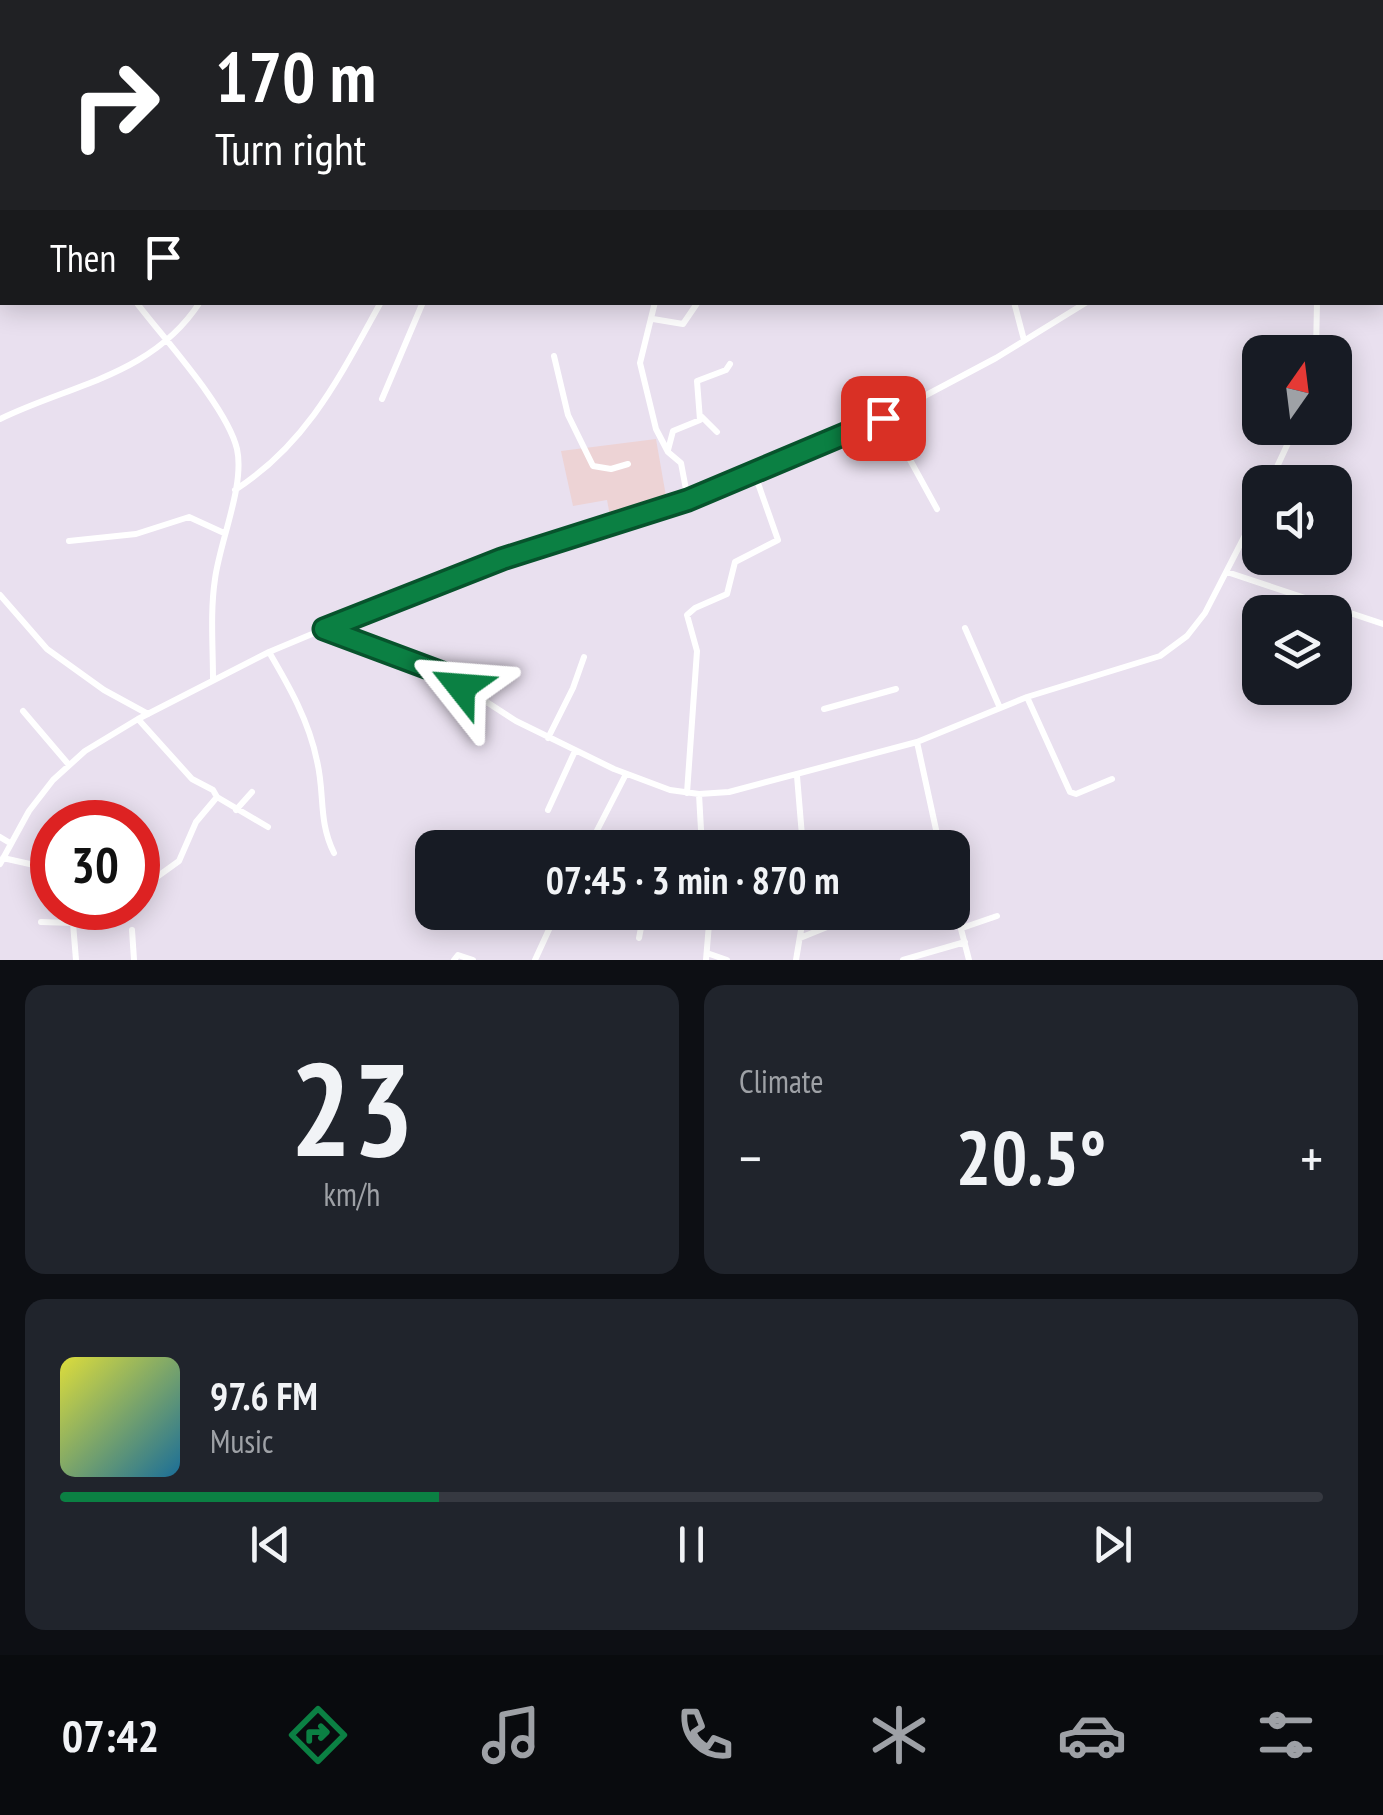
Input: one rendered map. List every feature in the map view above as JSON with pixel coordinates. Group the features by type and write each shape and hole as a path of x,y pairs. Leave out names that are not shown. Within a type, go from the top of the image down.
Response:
{"street":[{"path":"138,305 228,428 239,462 213,603 213,680"},
{"path":"0,419 89,386 167,344 198,305"},
{"path":"234,490 259,474 299,438 379,305"},
{"path":"382,399 421,305"},
{"path":"654,305 640,363 658,432 668,452 681,463 688,500"},
{"path":"652,319 683,324 696,305"},
{"path":"1015,305 1024,340"},
{"path":"1316,335 1317,305"},
{"path":"30,867 1,861 29,810 85,751 138,719 269,652 324,629 502,559 688,500 883,418 996,358 1073,306"},
{"path":"554,356 568,415 593,466 610,469 628,464"},
{"path":"717,432 701,416 697,381 726,370 730,364"},
{"path":"658,432 695,423 701,416"},
{"path":"883,418 904,447 937,509"},
{"path":"668,452 672,431"},
{"path":"687,793 696,651 687,615 726,594 735,562 778,540 754,472"},
{"path":"68,541 136,534 189,516 224,533"},
{"path":"324,629 442,673 516,721 626,774 687,793 729,792 917,742 1027,698 1160,656 1176,647 1206,613 1242,542"},
{"path":"1227,572 1383,624"},
{"path":"0,595 42,644 104,690 148,714"},
{"path":"965,628 1000,708"},
{"path":"269,652 309,732 318,764 322,822 334,854"},
{"path":"548,738 584,656"},
{"path":"824,708 896,689"},
{"path":"1027,698 1070,792 1076,794 1112,779"},
{"path":"22,711 69,765"},
{"path":"138,719 192,780 268,827"},
{"path":"917,742 936,830"},
{"path":"548,810 576,751"},
{"path":"597,830 626,774"},
{"path":"797,776 802,830"},
{"path":"236,810 252,792"},
{"path":"700,794 701,830"},
{"path":"160,875 179,861 196,822 217,797"},
{"path":"0,838 10,842"},
{"path":"970,925 997,916"},
{"path":"74,930 76,960"},
{"path":"132,930 134,960"},
{"path":"536,960 549,930"},
{"path":"638,938 640,930"},
{"path":"709,930 707,956 727,960"},
{"path":"796,960 801,930"},
{"path":"800,938 820,930"},
{"path":"962,930 969,960"},
{"path":"903,960 965,942"},
{"path":"454,960 458,955 472,960"}],"shaded area":[{"path":"656,439 667,502 610,516 607,500 573,506 561,451"}],"route":[{"path":"461,687 442,673 324,629 502,559 688,500 883,418"}]}
